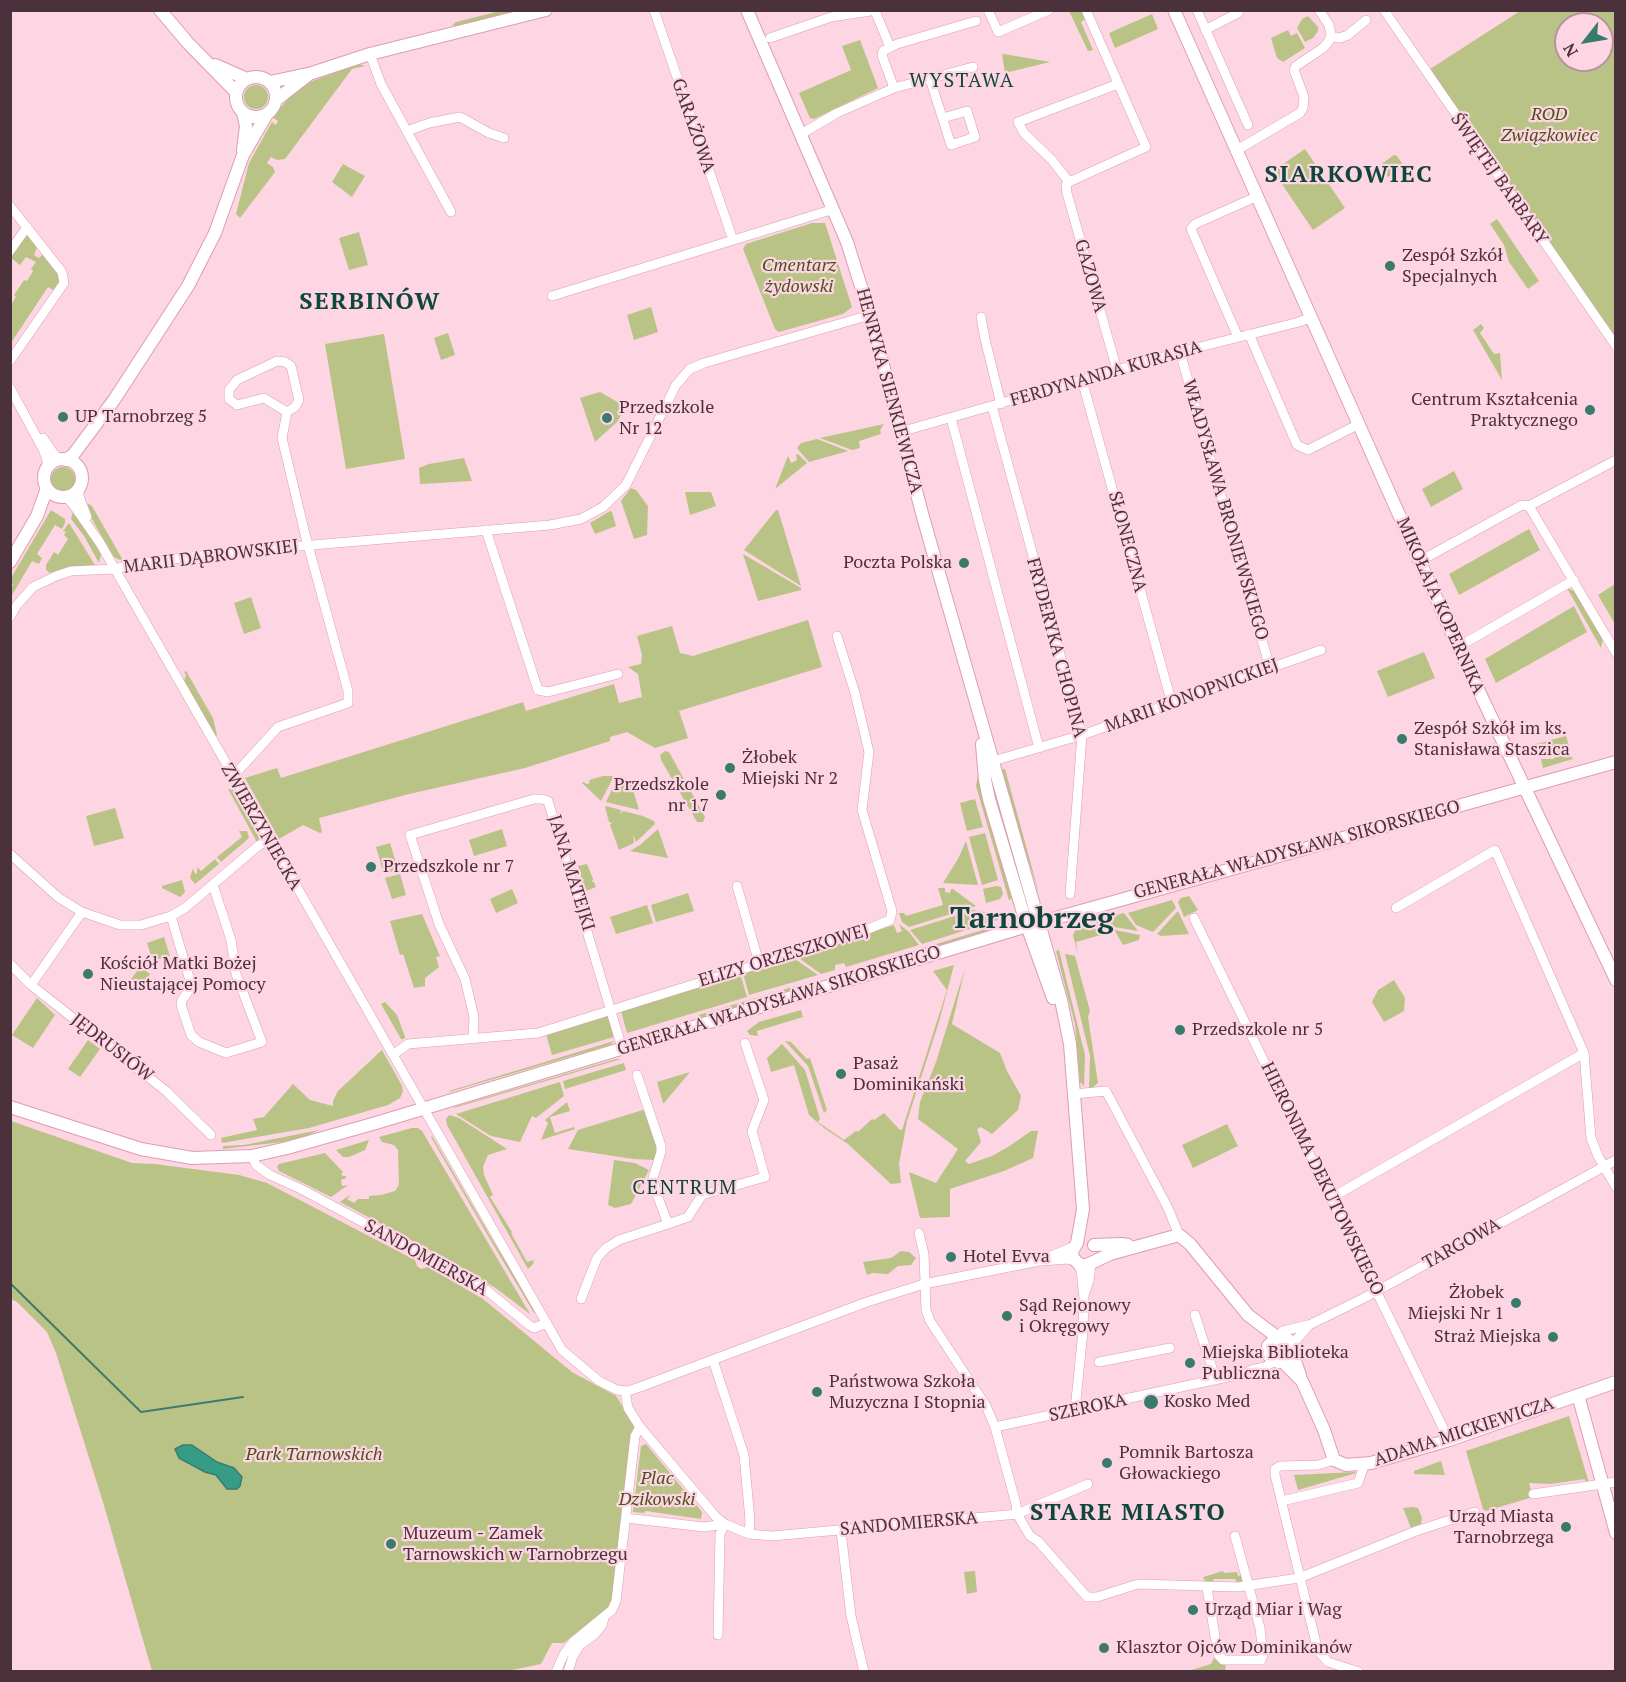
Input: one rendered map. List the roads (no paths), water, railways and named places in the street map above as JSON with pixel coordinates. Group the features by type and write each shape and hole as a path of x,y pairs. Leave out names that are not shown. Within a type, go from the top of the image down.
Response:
{"street":[{"path":"160,10 179,34 236,92"},
{"path":"270,82 312,73 370,54 546,10"},
{"name":"GARAŻOWA","path":"654,10 733,240"},
{"name":"HENRYKA SIENKIEWICZA","path":"747,10 848,242 870,315 978,715 993,761 1033,924"},
{"name":"HENRYKA SIENKIEWICZA","path":"755,10 776,75"},
{"path":"988,10 998,32 1049,10"},
{"path":"1086,10 1146,147 1069,182 1053,160 1024,133 1018,122 1118,84"},
{"name":"MIKOŁAJA KOPERNIKA","path":"1174,10 1458,647 1616,980"},
{"path":"1197,10 1248,125"},
{"path":"1205,30 1238,13 1239,10"},
{"path":"1237,150 1300,113 1305,103 1294,74 1296,66 1323,48 1330,37 1329,25 1319,10"},
{"name":"ŚWIĘTEJ BARBARY","path":"1384,10 1616,346"},
{"path":"770,38 830,14 876,11 890,47"},
{"path":"1330,37 1340,38 1348,35 1366,20"},
{"path":"894,88 882,55 884,51 890,47 976,21"},
{"path":"370,54 381,84 451,212"},
{"path":"206,61 247,79"},
{"path":"801,134 837,113 894,88 973,67"},
{"path":"276,100 312,73"},
{"path":"47,468 52,463 73,455 114,400 166,321 205,255 222,218 243,155 276,100 274,88 270,82 258,77 247,79 240,84 236,92 236,101 243,113 246,126 243,155"},
{"path":"930,79 943,118"},
{"path":"1210,92 1230,84"},
{"path":"243,113 256,117 267,114"},
{"path":"407,130 460,117 489,133 504,138"},
{"name":"GAZOWA","path":"1069,182 1066,185 1066,193 1117,370"},
{"path":"1238,337 1191,229 1195,224 1258,196"},
{"path":"10,206 62,272 64,283 10,361"},
{"path":"552,296 834,209"},
{"path":"10,251 27,227"},
{"name":"MARII DĄBROWSKIEJ","path":"10,617 33,587 71,571 114,569 164,560 308,545 571,522 584,518 603,507 626,485 676,385 696,366 870,315"},
{"name":"FRYDERYKA CHOPINA","path":"981,317 997,405 1082,735 1070,894"},
{"name":"FERDYNANDA KURASIA","path":"900,432 1312,317"},
{"path":"1249,334 1297,445 1308,450 1359,424"},
{"name":"WŁADYSŁAWA BRONIEWSKIEGO","path":"1180,352 1270,668"},
{"name":"MARII DĄBROWSKIEJ","path":"287,412 264,398 237,405 229,399 229,390 237,380 277,361 291,366 298,400 295,407 287,412 282,438 308,545"},
{"name":"SŁONECZNA","path":"1082,380 1172,704"},
{"path":"10,388 54,454 78,467"},
{"path":"10,562 48,509 79,488 82,481 78,467 82,456 114,400"},
{"path":"951,418 1039,748"},
{"path":"22,544 45,498 47,488 45,475 47,459 30,421"},
{"path":"1420,561 1521,505 1529,506 1616,460"},
{"path":"47,488 53,494 63,497"},
{"name":"ZWIERZYNIECKA","path":"79,488 82,504 114,569 547,1323"},
{"name":"ZWIERZYNIECKA","path":"63,497 72,503 100,543"},
{"path":"1529,506 1616,653"},
{"path":"486,530 538,690 548,692 618,674"},
{"path":"231,775 238,771 278,728 348,703 348,691 308,545"},
{"path":"1458,647 1574,580"},
{"name":"ELIZY ORZESZKOWEJ","path":"394,1054 408,1044 538,1033 878,926 890,920 892,916 862,810 869,752 855,693 837,636"},
{"name":"MARII KONOPNICKIEJ","path":"993,761 1082,735 1321,650"},
{"name":"HENRYKA SIENKIEWICZA","path":"978,715 989,799 1033,924 1070,1044 1083,1209 1092,1243"},
{"name":"GENERAŁA WŁADYSŁAWA SIKORSKIEGO","path":"10,1107 141,1149 192,1158 252,1156 424,1108 1033,924 1616,762"},
{"name":"JANA MATEJKI","path":"473,1037 474,1017 465,979 438,924 410,835 534,799 548,801 622,1048"},
{"path":"10,854 45,887 82,912 107,922 128,926 141,925 171,916 190,904 258,846 269,840"},
{"path":"1396,908 1496,850 1584,1053 1592,1138 1598,1156 1616,1187"},
{"path":"171,916 191,984 181,1005 191,1035 199,1042 225,1053 262,1042 236,974 231,940 213,885"},
{"path":"737,886 759,963"},
{"path":"32,985 82,912"},
{"name":"HIERONIMA DEKUTOWSKIEGO","path":"1194,918 1449,1440"},
{"name":"JĘDRUSIÓW","path":"10,964 32,985 166,1091 210,1135"},
{"name":"GENERAŁA WŁADYSŁAWA SIKORSKIEGO","path":"637,1075 661,1146 653,1178 668,1224 688,1217 702,1195 765,1176 752,1131 764,1100 745,1043"},
{"path":"1331,1198 1584,1053"},
{"path":"1073,1094 1106,1091 1179,1235 1190,1244 1273,1342"},
{"name":"SANDOMIERSKA","path":"252,1156 258,1168 458,1273 484,1289 534,1328 547,1323"},
{"name":"TARGOWA","path":"1273,1342 1283,1331 1309,1325 1377,1291 1615,1160"},
{"name":"HENRYKA SIENKIEWICZA","path":"1075,1245 1083,1209"},
{"path":"581,1299 594,1265 606,1248 620,1240 668,1224"},
{"path":"919,1233 924,1254 926,1310 930,1322 982,1398 995,1427 1017,1514 1030,1536 1038,1541 1086,1597 1097,1597 1138,1584 1249,1586 1299,1578 1416,1531 1475,1512"},
{"path":"1040,1261 1068,1259 1083,1266 1110,1254 1125,1251 1132,1246 1179,1235"},
{"path":"547,1323 562,1350 599,1381 610,1388 625,1391 640,1388 857,1305 924,1284 1040,1261 1083,1240 1092,1243 1132,1246"},
{"path":"1084,1298 1097,1252 1092,1243"},
{"path":"1075,1245 1072,1254 1081,1270 1084,1298 1075,1410"},
{"path":"1195,1315 1216,1380"},
{"name":"TARGOWA","path":"1286,1355 1309,1325"},
{"path":"1286,1355 1268,1353 1273,1342 1286,1338 1286,1355 1317,1414 1334,1460"},
{"path":"1080,1363 1170,1348"},
{"name":"SZEROKA","path":"995,1427 1216,1380 1265,1367 1286,1355"},
{"path":"713,1360 744,1455 750,1520 749,1534"},
{"name":"ADAMA MICKIEWICZA","path":"1282,1501 1275,1469 1288,1465 1318,1465 1334,1460 1346,1465 1388,1459 1616,1382"},
{"name":"SANDOMIERSKA","path":"625,1391 628,1408 640,1427 716,1518 749,1534 772,1536 841,1531 1017,1514 1089,1484"},
{"path":"1578,1395 1616,1533"},
{"path":"556,1671 573,1642 612,1610 616,1601 634,1436 640,1427"},
{"path":"1359,1671 1328,1662 1320,1655 1299,1578 1282,1501 1358,1483 1365,1463"},
{"path":"1533,1494 1616,1482"},
{"name":"SANDOMIERSKA","path":"626,1518 704,1527 725,1524"},
{"path":"718,1635 720,1534 725,1524"},
{"path":"841,1531 851,1616 864,1671"},
{"path":"1208,1587 1218,1654 1223,1660 1261,1660 1263,1655 1260,1628 1235,1536"},
{"path":"568,1671 580,1645 595,1634 602,1625 604,1617"}],"waterway":[{"path":"10,1283 141,1412 243,1397"}],"place":[{"name":"Zespół Szkół Specjalnych","path":"1390,266"},
{"name":"Centrum Kształcenia Praktycznego","path":"1590,410"},
{"name":"UP Tarnobrzeg 5","path":"63,417"},
{"name":"Przedszkole Nr 12","path":"607,418"},
{"name":"Poczta Polska","path":"964,563"},
{"name":"Zespół Szkół im ks. Stanisława Staszica","path":"1402,739"},
{"name":"Żłobek Miejski Nr 2","path":"730,768"},
{"name":"Przedszkole nr 17","path":"721,795"},
{"name":"Przedszkole nr 7","path":"371,867"},
{"name":"Kościół Matki Bożej Nieustającej Pomocy","path":"88,974"},
{"name":"Przedszkole nr 5","path":"1180,1030"},
{"name":"Pasaż Dominikański","path":"841,1074"},
{"name":"Hotel Evva","path":"951,1257"},
{"name":"Żłobek Miejski Nr 1","path":"1516,1303"},
{"name":"Sąd Rejonowy i Okręgowy","path":"1007,1316"},
{"name":"Straż Miejska","path":"1553,1337"},
{"name":"Miejska Biblioteka Publiczna","path":"1190,1363"},
{"name":"Państwowa Szkoła Muzyczna I Stopnia","path":"817,1392"},
{"name":"Kosko Med","path":"1151,1402"},
{"name":"Pomnik Bartosza Głowackiego","path":"1107,1463"},
{"name":"Urząd Miasta Tarnobrzega","path":"1566,1527"},
{"name":"Muzeum - Zamek Tarnowskich w Tarnobrzegu","path":"391,1544"},
{"name":"Urząd Miar i Wag","path":"1193,1610"},
{"name":"Klasztor Ojców Dominikanów","path":"1104,1648"}],"district":[{"name":"WYSTAWA","path":"962,81"},
{"name":"SIARKOWIEC","path":"1349,175"},
{"name":"SERBINÓW","path":"370,302"},
{"name":"Tarnobrzeg","path":"1032,919"},
{"name":"CENTRUM","path":"685,1188"},
{"name":"STARE MIASTO","path":"1128,1513"}],"park label":[{"name":"ROD Związkowiec","path":"1549,125"},
{"name":"Cmentarz żydowski","path":"799,276"},
{"name":"Park Tarnowskich","path":"314,1455"},
{"name":"Plac Dzikowski","path":"657,1489"}]}
